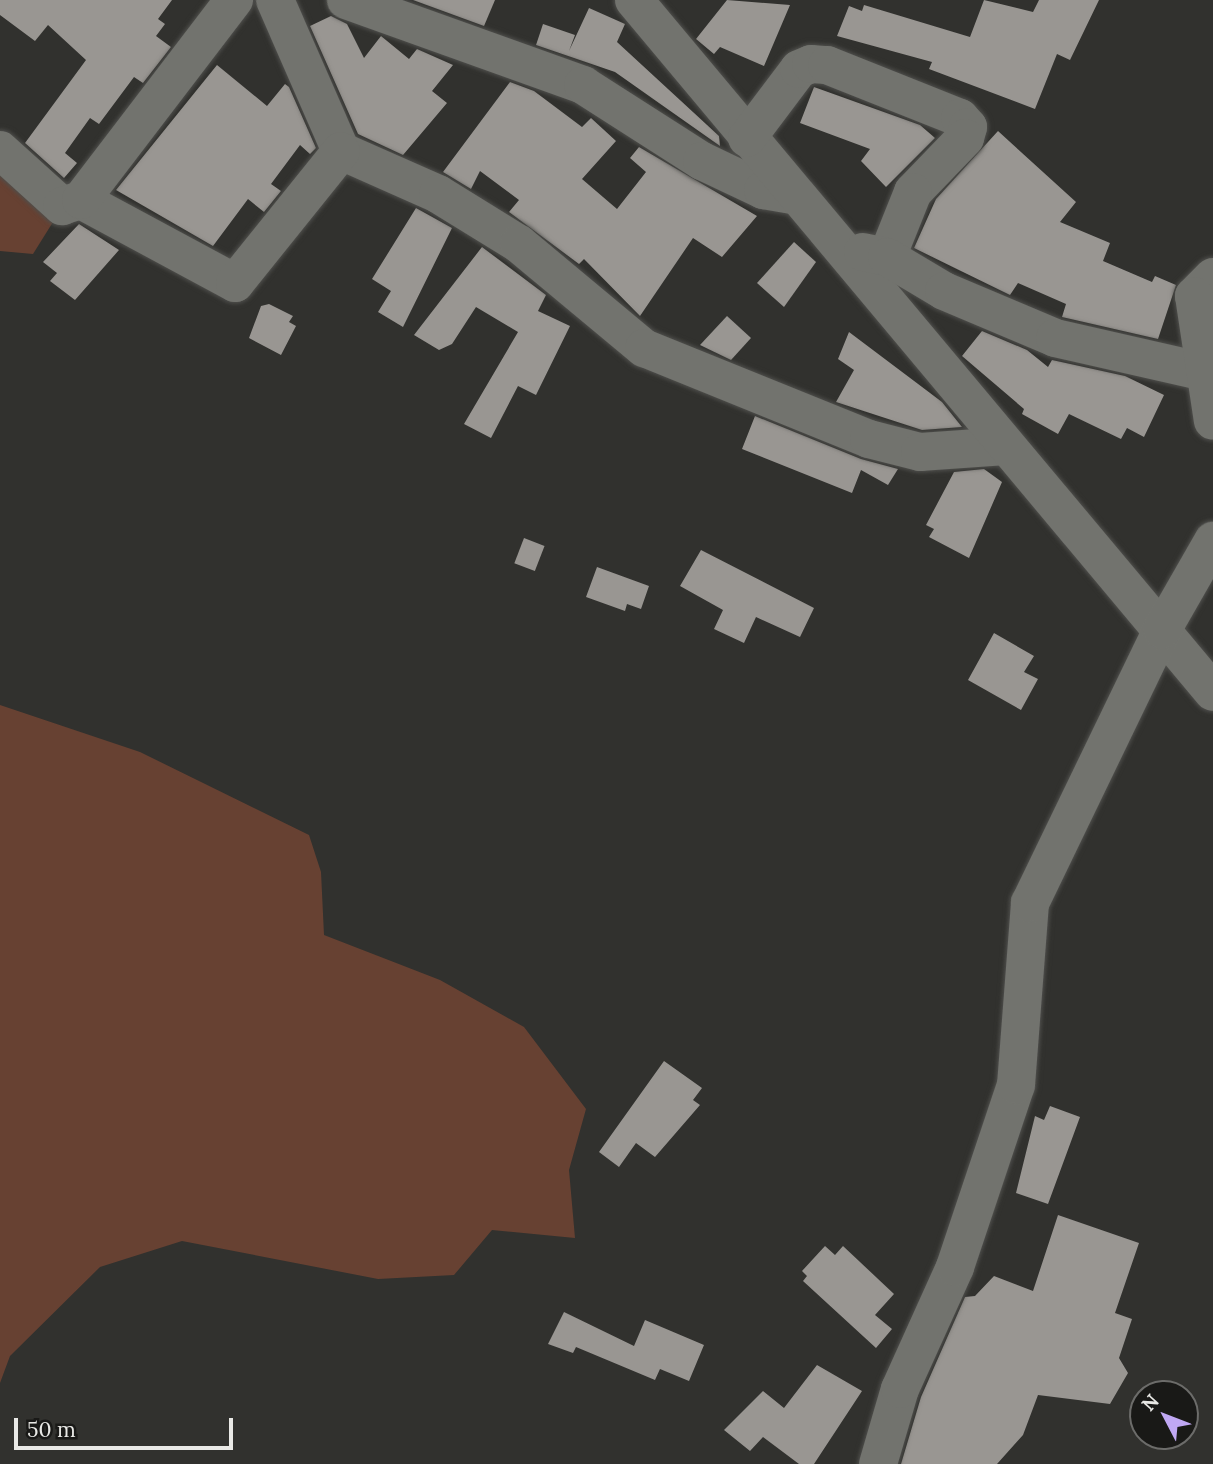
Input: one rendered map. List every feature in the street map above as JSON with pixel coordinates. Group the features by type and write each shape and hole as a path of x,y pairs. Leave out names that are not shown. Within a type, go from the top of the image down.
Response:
{"street":[{"path":"0,150 62,206 81,200 234,0"},
{"path":"275,0 341,152 438,194 519,244 643,348 869,439 920,452 1006,446"},
{"path":"346,0 583,85 702,161 763,190 796,197"},
{"path":"634,0 796,197 1213,692"},
{"path":"747,138 799,69 811,64 827,65 960,118 968,127 965,138 913,192 887,257"},
{"path":"81,200 235,284 341,152"},
{"path":"844,253 887,257 944,291 1055,338 1209,373"},
{"path":"1213,277 1194,296 1209,373 1213,421"},
{"path":"878,1464 900,1389 955,1267 1016,1085 1030,903 1162,630 1213,541"}],"shaded area":[{"path":"0,162 58,214 33,254 0,251"},
{"path":"0,705 140,752 309,835 321,872 324,935 440,980 524,1027 586,1109 569,1170 575,1238 492,1230 454,1275 378,1279 182,1241 100,1267 10,1356 0,1383"}],"building":[{"path":"0,0 172,0 158,19 165,24 156,36 171,47 143,83 134,77 99,124 90,118 65,153 77,163 64,178 25,143 86,60 48,25 35,41 0,15"},
{"path":"413,0 495,0 484,26"},
{"path":"727,0 790,5 764,66 720,47 714,54 696,39"},
{"path":"984,0 1033,12 1039,0 1099,0 1070,60 1057,54 1035,109 929,69 932,62 837,36 849,6 862,11 864,5 970,37"},
{"path":"589,8 625,24 617,42 719,136 720,146 615,72 536,45 543,24 575,35 569,51"},
{"path":"331,16 347,24 364,58 381,36 409,59 417,49 453,65 432,91 447,103 403,155 358,134 310,26"},
{"path":"217,65 267,106 285,84 289,87 316,148 310,154 300,145 271,184 281,191 264,212 248,199 213,246 116,190"},
{"path":"510,82 534,91 582,127 591,118 616,141 582,179 617,209 646,172 630,158 639,147 757,216 722,257 693,238 640,316 584,259 579,264 509,212 519,200 480,171 471,189 443,172"},
{"path":"814,87 920,125 935,138 886,187 861,161 870,149 800,123"},
{"path":"998,131 1076,202 1060,222 1110,243 1103,261 1152,282 1155,276 1176,285 1158,339 1062,317 1066,304 1018,283 1010,295 914,248 936,199"},
{"path":"416,208 452,228 403,327 378,312 391,291 372,279"},
{"path":"79,224 119,250 75,300 50,281 57,273 43,262"},
{"path":"794,242 816,262 784,307 757,283"},
{"path":"482,247 546,295 538,311 570,326 536,395 518,386 491,438 464,424 518,332 476,307 452,344 439,350 414,335"},
{"path":"269,304 293,316 289,322 296,326 281,355 249,338 261,306"},
{"path":"727,316 751,338 731,360 700,345"},
{"path":"982,331 1027,350 1048,367 1052,360 1125,376 1164,395 1144,437 1127,428 1121,439 1069,414 1058,434 1022,414 1024,409 962,356"},
{"path":"849,332 942,402 962,427 922,430 836,402 854,370 838,359"},
{"path":"755,416 861,459 898,469 888,485 861,470 852,493 742,449"},
{"path":"984,469 1002,482 969,558 929,537 934,529 926,525 954,472"},
{"path":"524,538 545,546 535,571 514,563"},
{"path":"701,550 814,608 800,637 756,617 744,643 714,629 723,610 680,586"},
{"path":"597,567 649,586 641,609 627,604 625,611 586,597"},
{"path":"994,633 1034,656 1024,672 1038,679 1021,710 968,680"},
{"path":"664,1061 702,1088 693,1100 700,1105 655,1157 636,1143 619,1167 599,1152"},
{"path":"1050,1106 1080,1117 1048,1204 1016,1193 1035,1116 1044,1120"},
{"path":"1058,1215 1139,1243 1115,1313 1132,1319 1119,1358 1128,1373 1110,1404 1038,1395 1023,1435 997,1464 901,1464 921,1397 965,1297 975,1296 994,1276 1033,1291"},
{"path":"825,1246 835,1255 843,1246 894,1294 875,1315 892,1329 876,1348 803,1281 807,1276 802,1271"},
{"path":"564,1312 634,1346 645,1320 704,1345 689,1381 660,1369 655,1380 576,1347 573,1353 548,1344"},
{"path":"817,1365 862,1391 814,1464 799,1464 763,1437 750,1451 724,1430 763,1391 784,1408"}]}
